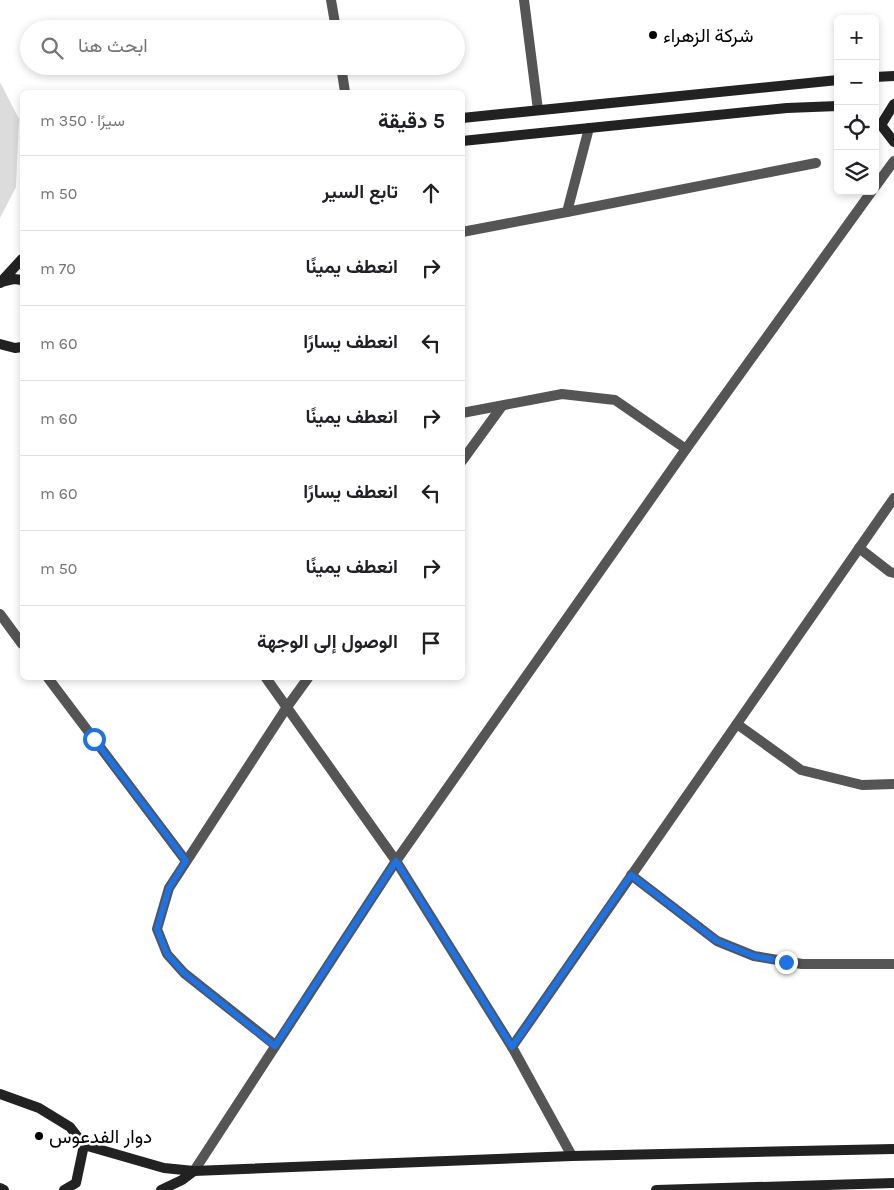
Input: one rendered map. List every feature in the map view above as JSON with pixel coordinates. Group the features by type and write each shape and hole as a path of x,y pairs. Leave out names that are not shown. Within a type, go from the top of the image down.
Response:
{"main road":[{"path":"879,78 894,76"},
{"path":"465,118 834,80"},
{"path":"879,123 894,104"},
{"path":"465,141 787,108 834,106"},
{"path":"879,125 894,142"},
{"path":"0,283 20,261"},
{"path":"0,283 14,279 20,280"},
{"path":"0,344 15,348 20,347"},
{"path":"0,1094 39,1108 70,1127 84,1145 164,1168 194,1171 572,1156 894,1149"},
{"path":"64,1190 76,1183 84,1145"},
{"path":"162,1190 182,1180 194,1171"},
{"path":"656,1190 894,1182"},
{"path":"0,1188 4,1190"}],"street":[{"path":"331,0 334,20"},
{"path":"524,0 538,110"},
{"path":"342,75 345,90"},
{"path":"567,212 589,128"},
{"path":"879,182 894,161"},
{"path":"465,231 816,163"},
{"path":"194,1171 396,861 686,449 869,195"},
{"path":"465,412 562,394 615,400 686,449"},
{"path":"465,457 502,406"},
{"path":"512,1047 894,498"},
{"path":"859,548 890,572 894,573"},
{"path":"0,614 20,641"},
{"path":"50,680 186,861"},
{"path":"267,680 396,861 512,1047 572,1156"},
{"path":"275,1046 184,973 167,954 157,929 169,888 307,680"},
{"path":"737,724 800,770 862,785 894,784"},
{"path":"631,875 717,941 754,956 802,964 894,964"}],"shaded area":[{"path":"0,82 19,119 16,187 0,218"}],"place":[{"name":"شركة الزهراء","path":"653,35"},
{"name":"دوار الفدعوس","path":"39,1136"}],"route":[{"path":"94,739 186,861 169,888 157,929 167,954 184,973 275,1046 396,861 512,1047 631,875 717,941 754,956 786,962"}]}
